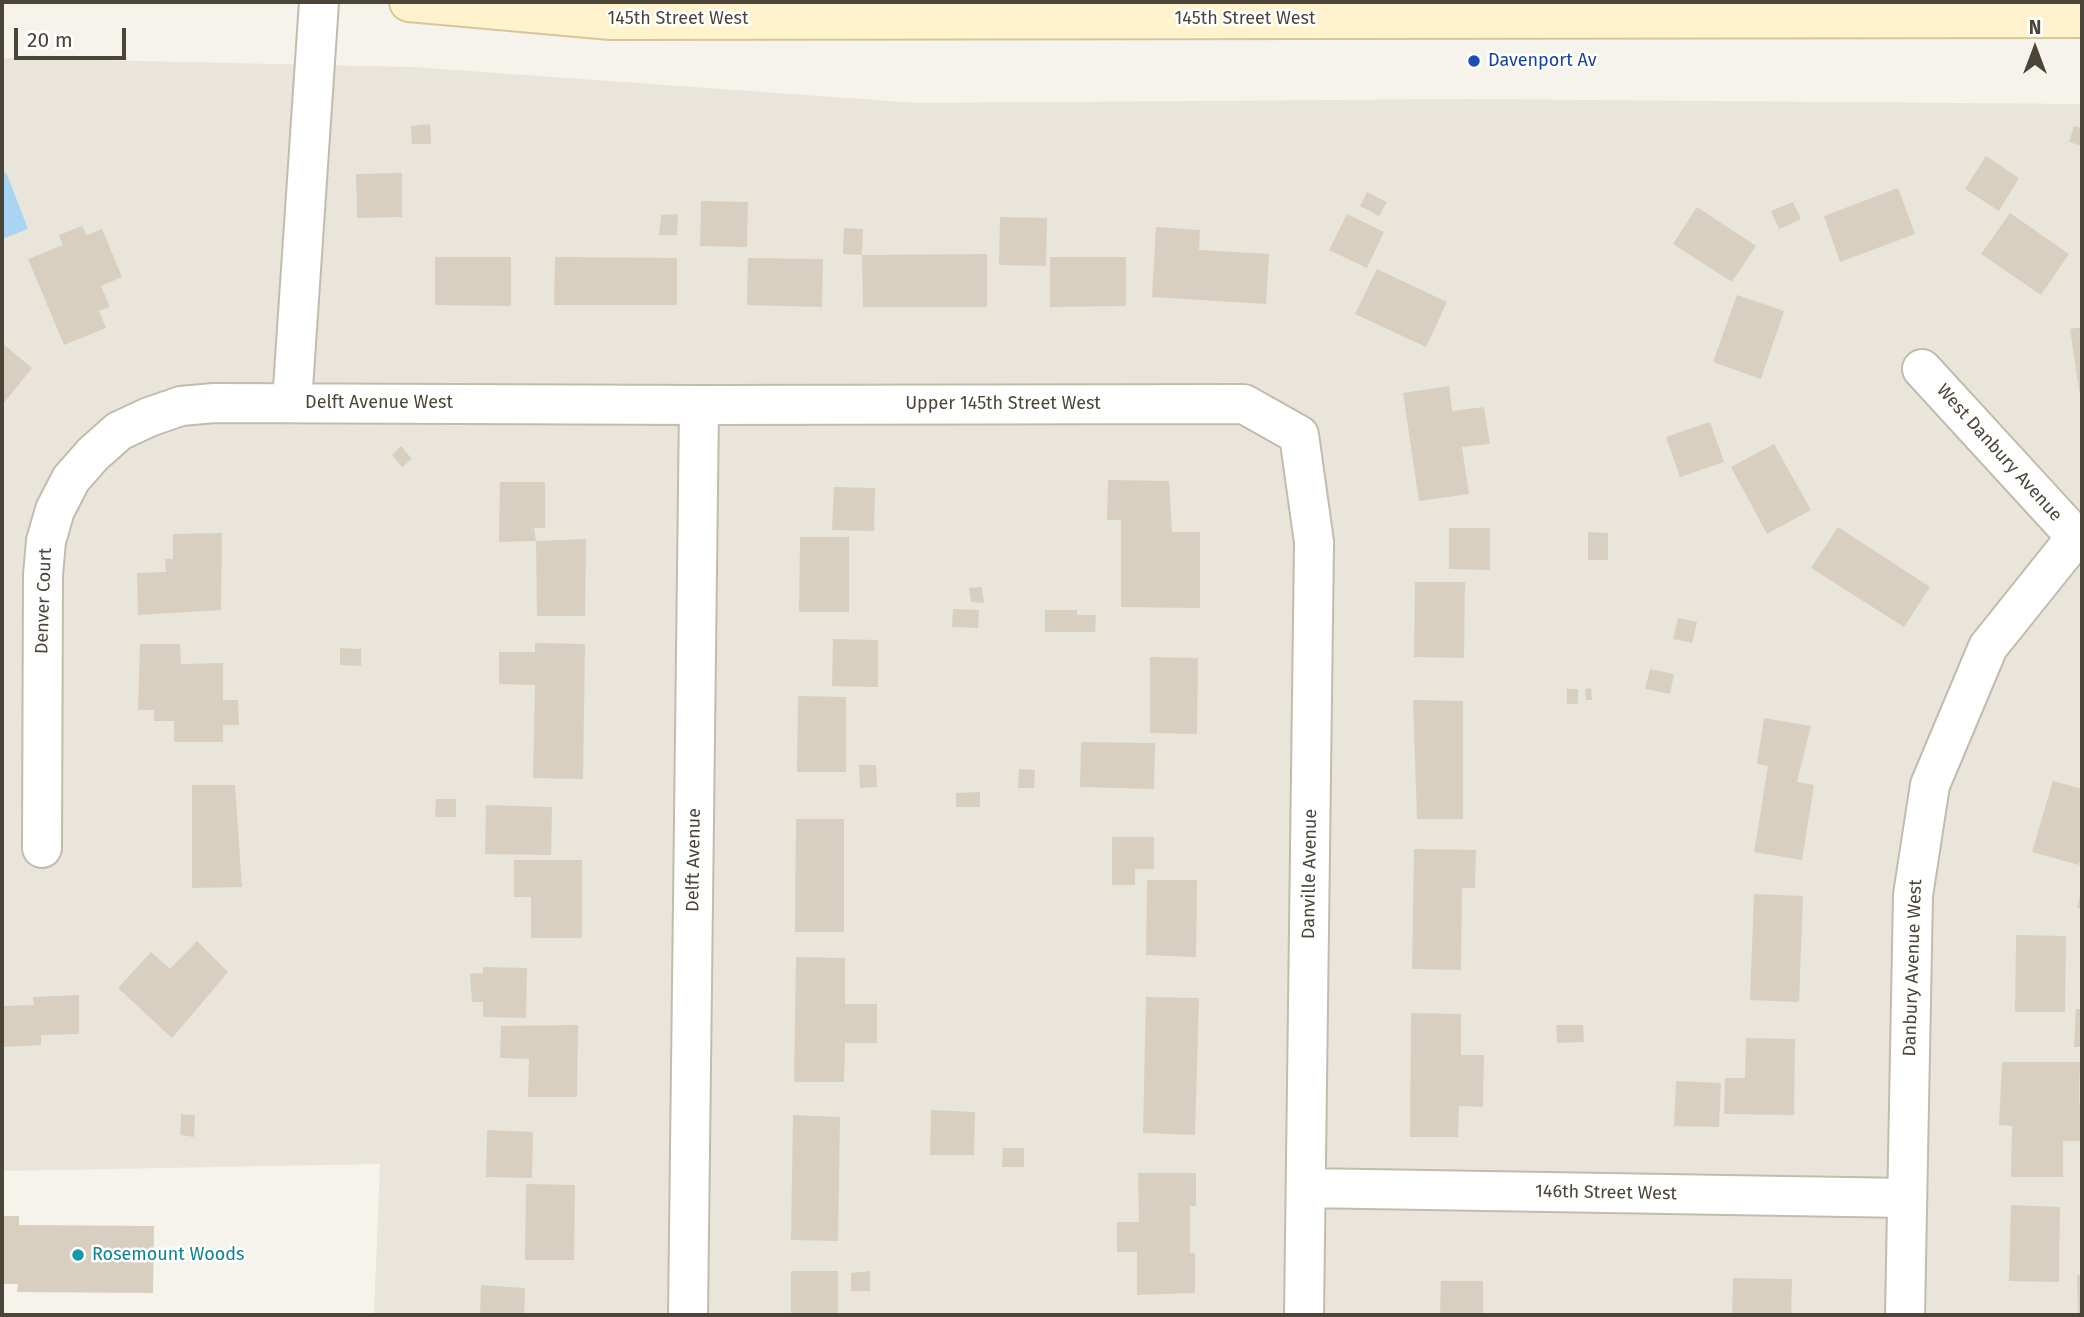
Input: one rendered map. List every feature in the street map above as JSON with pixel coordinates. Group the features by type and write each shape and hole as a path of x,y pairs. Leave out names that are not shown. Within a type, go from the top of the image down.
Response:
{"street":[{"name":"Delft Avenue West","path":"319,2 292,403 699,405"},
{"name":"145th Street West","path":"409,2 611,20 1519,10 2082,18"},
{"name":"West Danbury Avenue","path":"1922,369 2079,535"},
{"name":"Denver Court","path":"42,848 43,575 46,541 55,510 71,479 93,454 119,431 181,406 292,403"},
{"name":"Upper 145th Street West","path":"699,405 1244,404 1299,435"},
{"name":"Delft Avenue","path":"688,1315 699,405"},
{"name":"Danville Avenue","path":"1299,435 1314,542 1304,1315"},
{"name":"Danbury Avenue West","path":"1905,1315 1913,895 1930,785 1988,647 2079,535"},
{"name":"146th Street West","path":"1306,1188 1907,1198"}],"shaded area":[{"path":"2,58 413,67 918,103 1469,99 2082,104 2082,1315 374,1315 380,1164 2,1171"}],"water":[{"path":"6,172 28,229 2,239 2,174"}],"building":[{"path":"430,124 431,144 412,144 411,126"},
{"path":"2074,126 2082,128 2082,146 2069,142"},
{"path":"1986,156 2019,178 1999,211 1965,189"},
{"path":"402,173 402,217 357,218 356,174"},
{"path":"1898,188 1915,234 1840,262 1824,216"},
{"path":"1367,192 1387,202 1379,216 1360,206"},
{"path":"701,201 748,202 747,247 700,246"},
{"path":"1793,202 1801,219 1779,229 1771,211"},
{"path":"1697,207 1756,246 1732,282 1673,244"},
{"path":"2010,213 2069,254 2041,295 1981,254"},
{"path":"678,214 677,235 659,235 661,215"},
{"path":"1347,214 1384,232 1367,268 1329,250"},
{"path":"1000,217 1047,218 1046,266 999,265"},
{"path":"82,226 87,235 102,229 122,277 101,286 110,307 99,311 106,328 64,345 28,259 63,245 59,235"},
{"path":"1156,227 1200,230 1199,250 1269,254 1266,304 1152,297"},
{"path":"844,228 863,229 862,255 843,254"},
{"path":"987,254 987,307 863,307 862,255"},
{"path":"435,257 511,257 511,306 435,305"},
{"path":"555,257 677,258 677,305 554,305"},
{"path":"1050,257 1126,257 1126,306 1050,307"},
{"path":"748,258 823,259 822,307 747,305"},
{"path":"1377,269 1447,302 1426,347 1355,314"},
{"path":"1737,295 1784,311 1761,379 1713,362"},
{"path":"2082,327 2082,403 2081,403 2070,329"},
{"path":"2,343 32,368 2,405"},
{"path":"1449,386 1452,411 1484,407 1490,444 1462,447 1469,494 1419,501 1403,393"},
{"path":"1710,422 1724,462 1680,477 1666,437"},
{"path":"1774,444 1811,510 1767,534 1731,467"},
{"path":"401,446 412,459 402,467 392,455"},
{"path":"1108,480 1169,481 1172,532 1200,532 1200,608 1121,607 1121,520 1107,520"},
{"path":"500,482 545,482 545,528 534,528 536,541 499,542"},
{"path":"834,487 875,488 874,531 832,530"},
{"path":"1838,527 1930,587 1904,627 1811,568"},
{"path":"1449,528 1490,528 1490,570 1449,569"},
{"path":"1588,532 1608,533 1608,560 1588,560"},
{"path":"222,533 221,610 138,615 137,573 166,572 165,559 173,559 173,534"},
{"path":"800,537 849,537 849,612 799,612"},
{"path":"586,539 585,616 537,616 536,541"},
{"path":"1415,582 1465,582 1464,658 1414,657"},
{"path":"982,587 984,603 971,602 969,588"},
{"path":"953,609 979,610 978,628 952,627"},
{"path":"1045,610 1077,610 1077,615 1096,615 1095,632 1045,632"},
{"path":"1678,618 1697,622 1692,643 1673,639"},
{"path":"833,639 878,640 878,687 832,686"},
{"path":"535,643 585,644 583,779 533,778 535,685 499,684 499,652 535,652"},
{"path":"140,644 180,644 181,664 223,663 223,700 238,700 239,725 223,725 223,742 174,742 174,721 154,721 154,710 138,710"},
{"path":"340,648 361,649 361,666 340,665"},
{"path":"1150,657 1198,658 1197,734 1150,733"},
{"path":"1650,669 1674,674 1670,694 1645,689"},
{"path":"1591,688 1592,700 1586,700 1585,689"},
{"path":"1567,689 1578,689 1578,704 1567,704"},
{"path":"798,696 846,697 846,772 797,772"},
{"path":"1413,700 1463,701 1463,819 1417,819"},
{"path":"1764,718 1811,726 1797,782 1814,785 1802,860 1754,852 1768,766 1757,764"},
{"path":"1081,742 1155,743 1154,789 1080,787"},
{"path":"859,765 876,765 877,787 860,788"},
{"path":"1019,769 1035,770 1034,788 1018,788"},
{"path":"2053,781 2082,789 2082,854 2079,865 2032,852"},
{"path":"192,785 235,785 242,887 192,888"},
{"path":"980,792 980,807 956,807 956,793"},
{"path":"436,799 456,799 456,817 435,817"},
{"path":"486,805 552,807 551,855 485,854"},
{"path":"796,819 844,819 844,932 795,932"},
{"path":"1112,837 1154,837 1154,869 1135,869 1135,885 1112,885"},
{"path":"1414,849 1476,850 1475,888 1462,888 1461,970 1412,969"},
{"path":"514,860 582,860 582,938 531,938 531,897 514,897"},
{"path":"1147,880 1197,880 1196,957 1146,955"},
{"path":"2082,892 2082,909 2077,908"},
{"path":"1754,894 1803,896 1799,1002 1750,1000"},
{"path":"2016,935 2066,936 2065,1012 2015,1012"},
{"path":"197,941 228,972 172,1038 118,988 151,952 170,969"},
{"path":"796,957 845,958 845,1004 877,1004 877,1043 845,1043 844,1082 794,1082"},
{"path":"483,967 527,968 526,1018 483,1017 483,1002 472,1002 470,974 483,973"},
{"path":"79,995 79,1034 41,1035 41,1045 2,1047 2,1006 34,1005 33,997"},
{"path":"1146,997 1199,998 1195,1135 1143,1133"},
{"path":"2076,1009 2082,1009 2082,1047 2074,1047"},
{"path":"1411,1013 1461,1014 1461,1055 1484,1055 1483,1107 1459,1106 1458,1137 1410,1137"},
{"path":"578,1025 577,1097 528,1097 529,1059 500,1058 501,1026"},
{"path":"1556,1025 1583,1025 1584,1042 1557,1043"},
{"path":"1746,1038 1795,1039 1794,1115 1724,1114 1725,1078 1745,1078"},
{"path":"2002,1062 2080,1062 2082,1141 2063,1141 2063,1177 2011,1177 2012,1126 1999,1125"},
{"path":"1676,1081 1721,1083 1719,1127 1674,1126"},
{"path":"931,1110 975,1112 974,1155 930,1155"},
{"path":"181,1114 195,1115 194,1137 180,1135"},
{"path":"793,1115 840,1117 838,1241 791,1240"},
{"path":"487,1130 533,1132 532,1178 486,1177"},
{"path":"1003,1148 1024,1148 1024,1167 1002,1167"},
{"path":"1138,1173 1196,1173 1196,1206 1190,1206 1190,1253 1195,1253 1195,1293 1137,1295 1137,1252 1117,1252 1117,1222 1139,1222"},
{"path":"526,1184 575,1185 574,1260 525,1260"},
{"path":"2011,1205 2060,1207 2059,1282 2009,1281"},
{"name":"Rosemount Woods","path":"2,1216 19,1216 19,1225 154,1226 153,1293 17,1292 18,1284 2,1284"},
{"path":"791,1271 838,1271 838,1315 791,1315"},
{"path":"870,1271 870,1291 851,1291 851,1273"},
{"path":"2077,1275 2082,1275 2082,1315 2078,1315"},
{"path":"1733,1278 1792,1279 1791,1315 1732,1315"},
{"path":"1441,1281 1483,1281 1483,1315 1440,1315"},
{"path":"481,1285 525,1288 524,1315 480,1315"}],"place":[{"name":"Davenport Av","path":"1474,61"},
{"name":"Rosemount Woods","path":"78,1255"}]}
